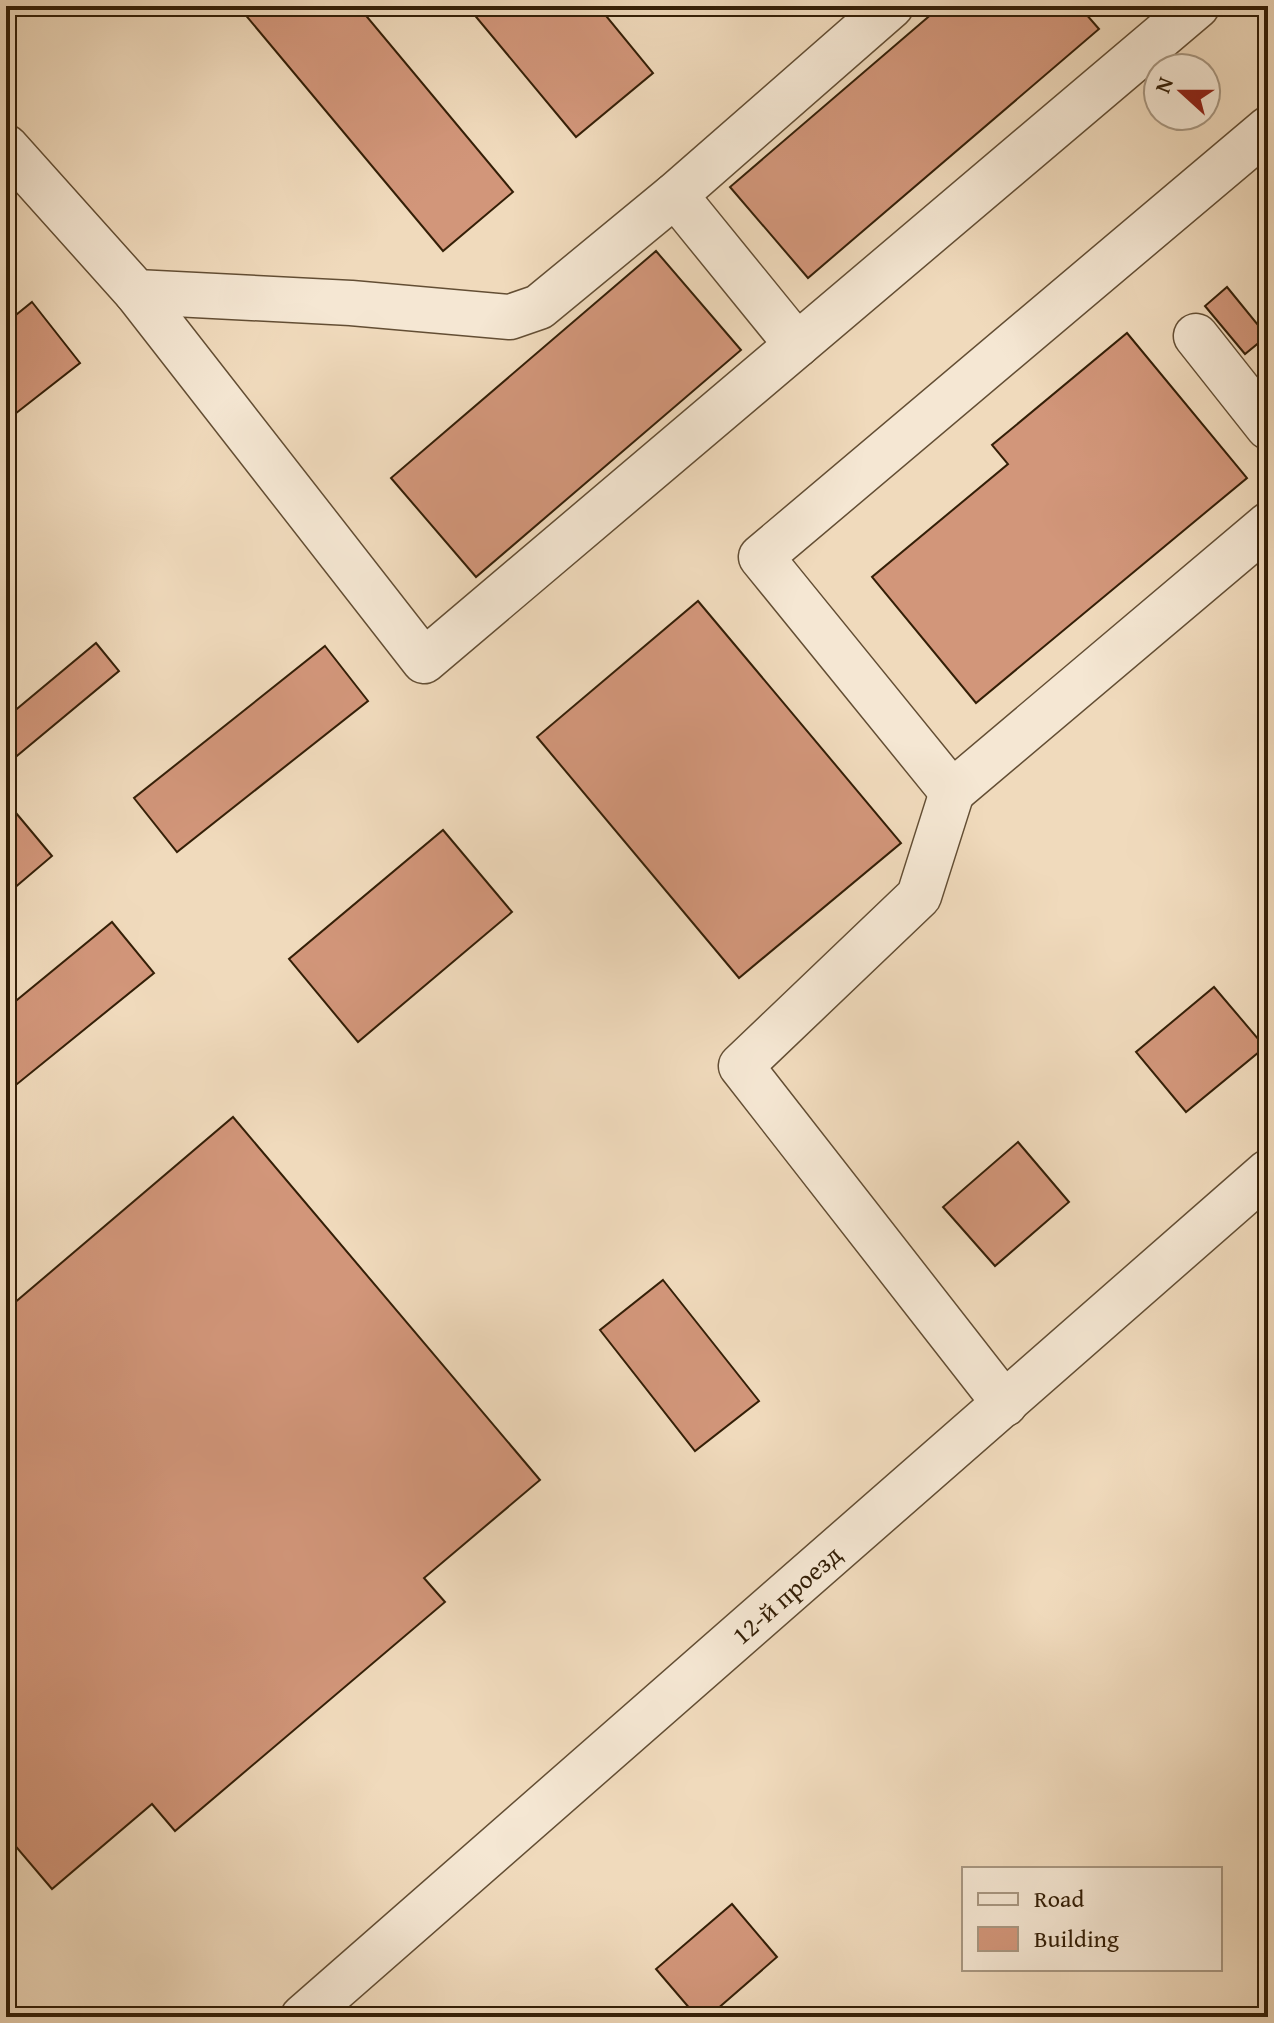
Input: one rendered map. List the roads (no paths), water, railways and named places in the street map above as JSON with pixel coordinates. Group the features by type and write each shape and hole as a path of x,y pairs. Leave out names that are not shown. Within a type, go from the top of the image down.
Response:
{"street":[{"path":"136,292 351,303 510,317 539,307 675,195 891,6"},
{"path":"6,147 136,292 424,661 1191,8"},
{"path":"952,792 761,557 1268,129"},
{"path":"675,195 797,345"},
{"path":"1196,336 1268,427"},
{"path":"1005,1404 741,1066 919,896 952,792 1268,525"},
{"name":"12-й проезд","path":"303,2017 1268,1172"}]}
